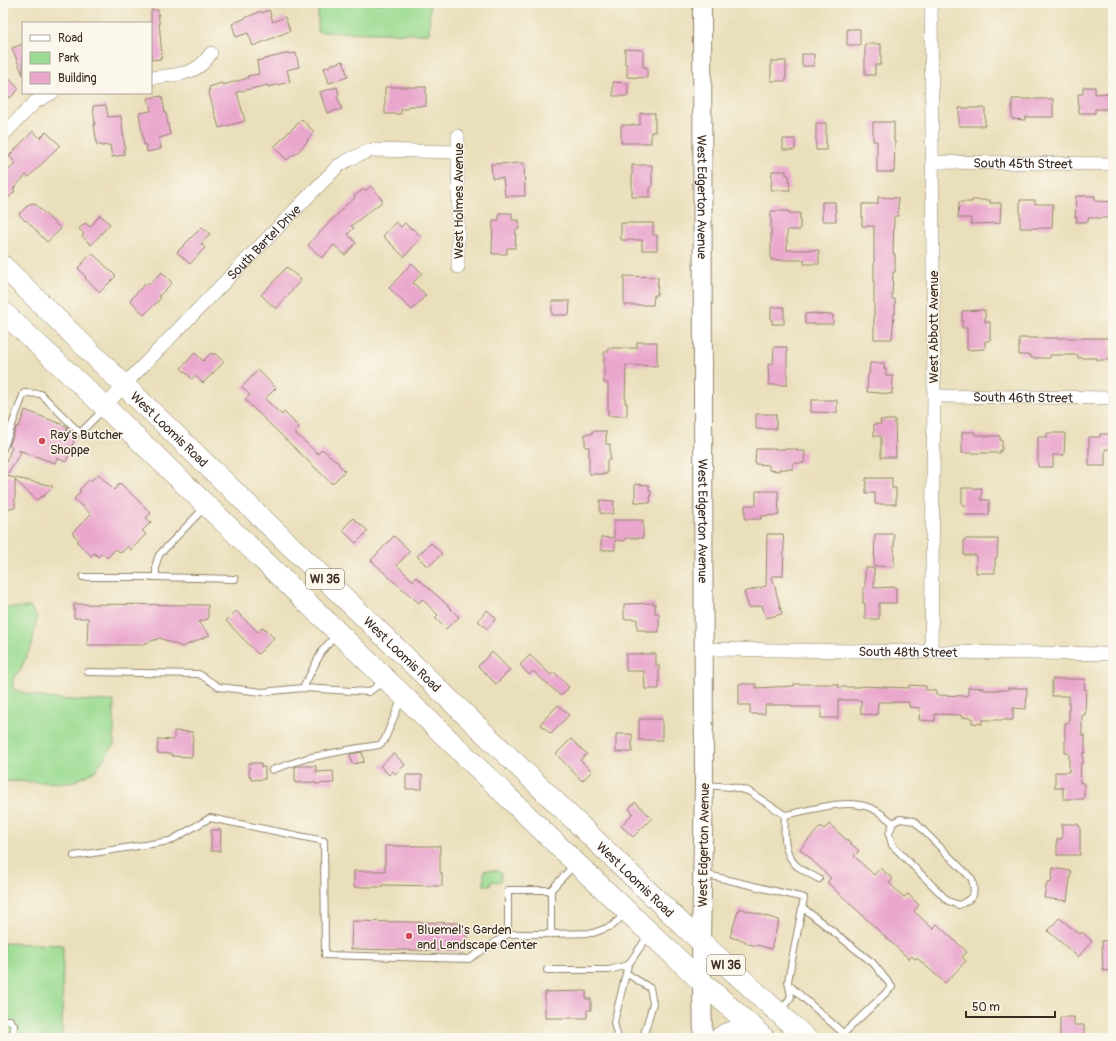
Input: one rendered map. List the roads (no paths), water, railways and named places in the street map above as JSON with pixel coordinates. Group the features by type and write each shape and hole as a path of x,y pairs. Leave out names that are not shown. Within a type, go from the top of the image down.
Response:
{"main road":[{"name":"West Loomis Road","path":"3,266 124,385 701,942 806,1038"},
{"name":"WI 36","path":"3,312 105,407 339,632 576,863 702,982 759,1033"},
{"path":"393,684 419,669"},
{"path":"628,911 649,891"},
{"path":"720,1038 726,1034 759,1033 779,1014"}],"street":[{"name":"West Edgerton Avenue","path":"702,3 704,785 701,942 703,1038"},
{"name":"West Abbott Avenue","path":"931,3 934,396 931,652"},
{"path":"152,78 188,72 197,68 211,53"},
{"path":"3,135 35,102 50,94"},
{"name":"West Holmes Avenue","path":"458,136 458,266"},
{"name":"South Bartel Drive","path":"105,407 124,385 338,166 350,158 373,150 458,152"},
{"name":"South 45th Street","path":"932,162 1113,164"},
{"name":"South 46th Street","path":"934,396 1113,398"},
{"name":"South 48th Street","path":"703,649 1113,654"}],"lane":[{"path":"3,449 24,392 41,394 80,433 105,407"},
{"path":"156,577 156,564 159,555 207,506"},
{"path":"83,577 235,579"},
{"path":"303,688 322,651 339,632"},
{"path":"88,672 199,674 220,687 262,692 303,688 369,692 393,684 399,705 384,741 379,745 307,758 272,770"},
{"path":"704,785 732,787 748,791 785,814 831,805 855,804 873,809 894,823"},
{"path":"785,814 785,840 789,858 797,866 819,879"},
{"path":"74,856 170,841 210,818 324,841 325,954 469,959 508,934 593,933 612,926 628,911"},
{"path":"900,819 914,821 972,879 974,888 973,895 968,901 959,905 948,901 892,845 888,834 894,823 900,819"},
{"path":"551,934 551,890 576,863"},
{"path":"703,874 804,898 788,981 791,997 779,1014"},
{"path":"508,934 508,890 551,890"},
{"path":"789,984 841,1036 892,987 873,963 802,907"},
{"path":"618,1038 614,1023 628,965 650,932"},
{"path":"547,970 609,970 628,965"},
{"path":"626,973 650,988 653,1003 643,1038"},
{"path":"3,1020 10,1020 14,1025 13,1038"}],"place":[{"name":"Ray's Butcher Shoppe","path":"42,441"},
{"name":"Bluemel's Garden and Landscape Center","path":"409,936"}]}
